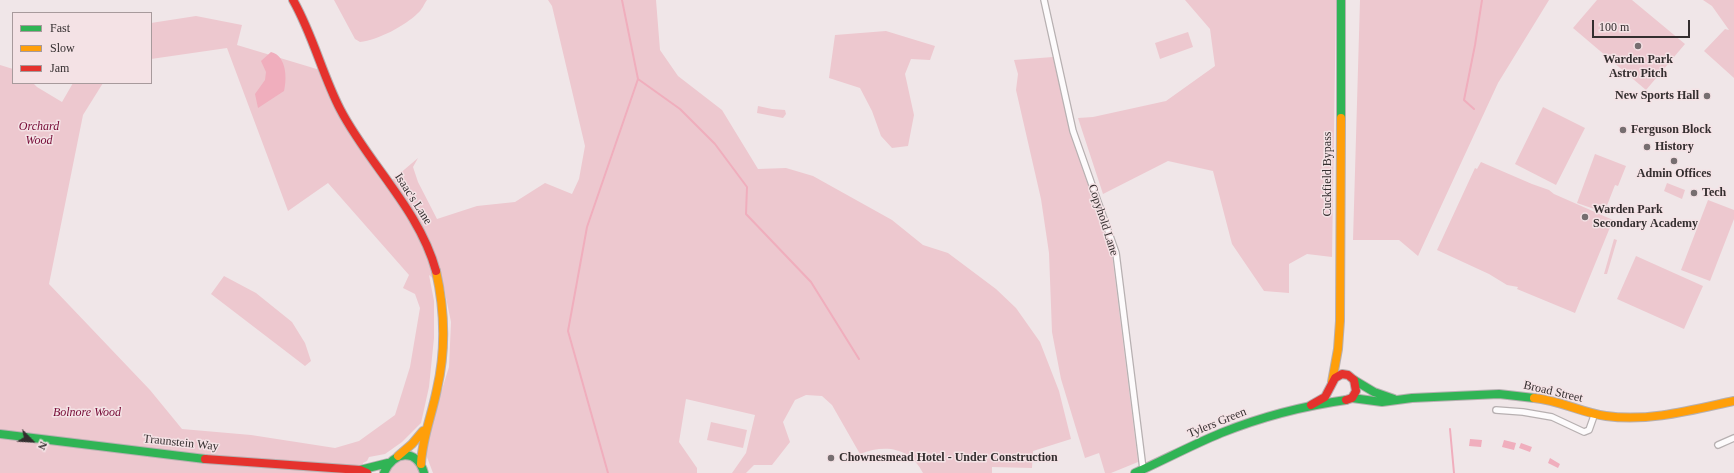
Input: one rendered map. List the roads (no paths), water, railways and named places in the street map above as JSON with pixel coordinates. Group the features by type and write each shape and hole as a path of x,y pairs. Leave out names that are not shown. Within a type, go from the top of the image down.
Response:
{"main road":[{"name":"Isaac's Lane","path":"294,0 302,15 339,107 355,136 401,198 424,238 432,258 442,302 444,328 443,355 437,389 421,448 423,470"},
{"name":"Cuckfield Bypass","path":"1331,384 1338,349 1341,0"},
{"name":"Cuckfield Bypass","path":"1338,349 1345,370 1353,378"},
{"path":"1342,374 1353,378 1356,383 1356,391 1348,399 1339,400 1332,394 1331,384 1338,376 1342,374"},
{"name":"Tylers Green","path":"1353,378 1374,392 1397,400"},
{"name":"Tylers Green","path":"1311,405 1325,397 1331,384"},
{"name":"Broad Street","path":"1446,396 1483,394 1515,395 1538,398 1606,416 1635,418 1691,410 1734,401"},
{"name":"Tylers Green","path":"1135,473 1221,433 1266,417 1311,405 1348,399 1382,402 1446,396"},
{"name":"Isaac's Lane","path":"388,463 412,444 425,429"},
{"name":"Traunstein Way","path":"0,434 214,460 363,472 388,463"},
{"path":"398,456 411,456 423,470"},
{"path":"384,473 388,463"}],"street":[{"name":"Copyhold Lane","path":"1044,0 1073,131 1116,253 1143,469"},
{"path":"1496,410 1523,412 1552,417 1584,432 1587,432 1590,428 1594,413"},
{"path":"1718,445 1734,438"}],"waterway":[{"path":"608,473 568,331 587,227 638,79 622,0"},
{"path":"1474,109 1464,100 1482,0"},
{"path":"638,79 680,109 715,144 747,187 746,214 811,282 859,359"},
{"path":"1450,429 1454,473"}],"place":[{"name":"Warden Park Astro Pitch","path":"1638,46"},
{"name":"New Sports Hall","path":"1707,96"},
{"name":"Ferguson Block","path":"1623,130"},
{"name":"History","path":"1647,147"},
{"name":"Admin Offices","path":"1674,161"},
{"name":"Tech","path":"1694,193"},
{"name":"Warden Park Secondary Academy","path":"1585,217"},
{"name":"Chownesmead Hotel - Under Construction","path":"831,458"}],"park label":[{"name":"Orchard Wood","path":"39,134"},
{"name":"Bolnore Wood","path":"87,413"}]}
